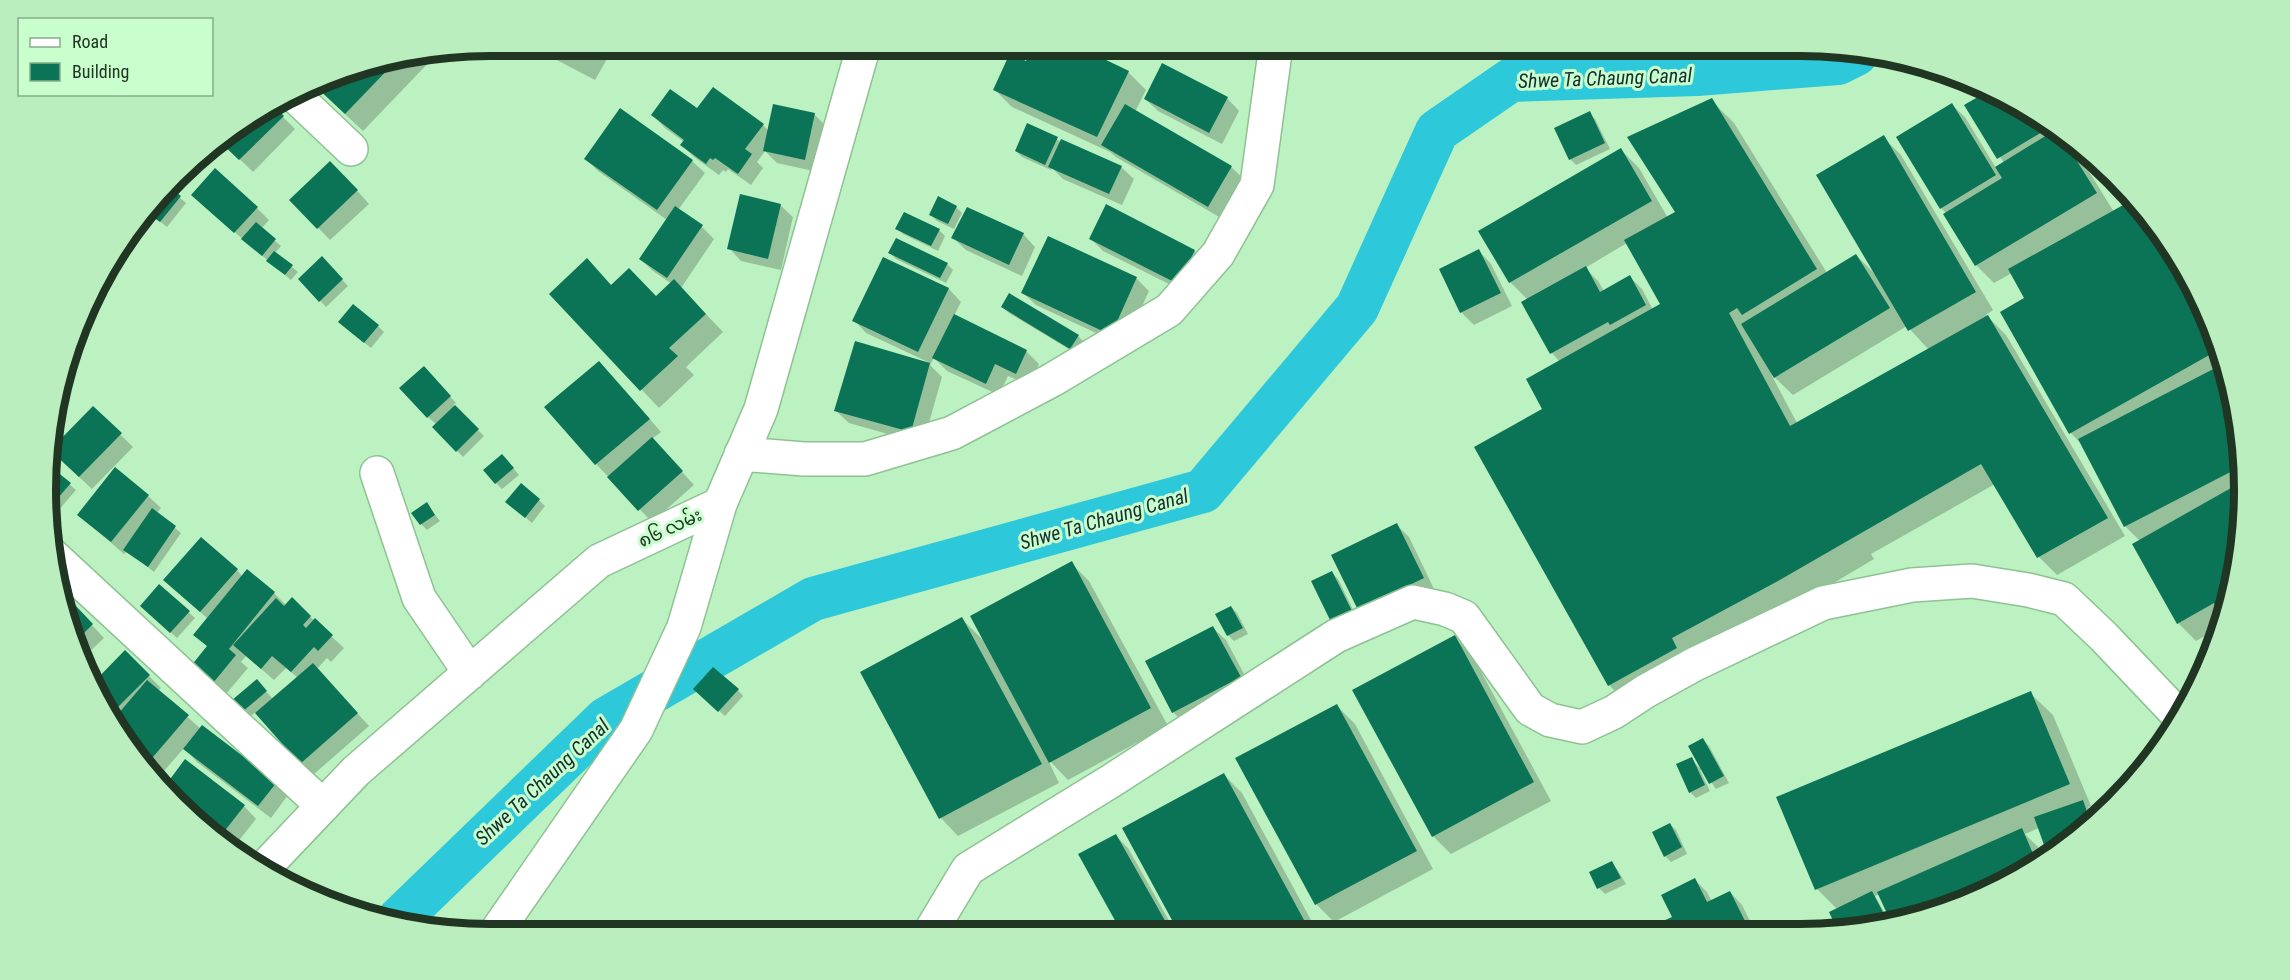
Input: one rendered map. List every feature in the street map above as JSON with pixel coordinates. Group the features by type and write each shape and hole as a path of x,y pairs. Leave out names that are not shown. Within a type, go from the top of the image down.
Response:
{"street":[{"name":"၈၆ လမ်း","path":"268,863 356,771 599,561 720,504 761,409 861,56"},
{"path":"741,454 804,459 865,459 952,433 1052,380 1169,310 1218,254 1257,185 1275,56"},
{"path":"299,100 351,149"},
{"path":"377,473 419,598 470,673"},
{"path":"502,924 636,730 684,627 720,504"},
{"path":"62,564 323,806"},
{"path":"934,924 968,869 1111,781 1336,636 1413,602 1444,609 1464,617 1530,709 1550,720 1582,727 1614,712 1695,664 1823,603 1912,585 1972,581 2028,590 2064,599 2104,637 2174,711"}],"building":[{"path":"1009,56 1016,56 1026,61 1028,56 1098,56 1129,71 1097,137 993,90"},
{"path":"1162,63 1228,97 1209,133 1144,99"},
{"path":"390,67 345,114 320,91"},
{"path":"713,87 764,124 745,149 752,154 738,174 715,158 713,160 710,158 706,164 680,145 684,140 651,115 670,89 697,108"},
{"path":"1981,95 2044,131 1997,159 1964,105"},
{"path":"1712,98 1817,269 1742,315 1737,308 1729,313 1790,426 1988,315 2108,518 2037,558 1981,464 1778,581 1672,638 1677,648 1608,686 1474,447 1542,409 1526,379 1660,304 1624,240 1675,212 1627,137"},
{"path":"1952,103 1996,175 1940,209 1896,137"},
{"path":"773,104 815,113 805,160 763,151"},
{"path":"1125,104 1232,166 1208,207 1101,145"},
{"path":"620,108 693,160 657,210 584,159"},
{"path":"279,111 284,116 239,160 224,146"},
{"path":"1590,111 1605,143 1569,160 1554,128"},
{"path":"1027,123 1058,137 1045,165 1015,151"},
{"path":"2049,134 2069,149 2097,193 1975,266 1943,214 2002,178 1995,167"},
{"path":"1884,135 1976,292 1908,331 1816,175"},
{"path":"1061,139 1122,166 1109,194 1048,167"},
{"path":"1621,148 1652,201 1509,283 1478,231"},
{"path":"330,161 358,190 317,229 289,200"},
{"path":"215,168 258,207 234,233 191,195"},
{"path":"175,192 181,196 160,222 152,216"},
{"path":"740,194 781,204 768,259 727,249"},
{"path":"938,196 957,206 948,224 929,215"},
{"path":"2126,203 2145,225 2176,273 2190,298 2212,353 2069,434 2000,312 2024,298 2008,269"},
{"path":"1106,204 1195,250 1178,284 1089,239"},
{"path":"675,206 703,225 667,278 639,259"},
{"path":"967,207 1024,233 1009,265 951,238"},
{"path":"904,212 940,229 931,246 895,229"},
{"path":"256,222 276,239 262,256 241,239"},
{"path":"1048,236 1137,277 1111,335 1021,293"},
{"path":"896,238 948,263 940,278 888,253"},
{"path":"1479,249 1501,293 1460,313 1439,269"},
{"path":"274,251 293,265 285,275 266,261"},
{"path":"1856,254 1890,308 1774,378 1741,324"},
{"path":"322,256 343,279 319,302 298,279"},
{"path":"883,257 949,288 918,352 852,321"},
{"path":"587,258 611,285 629,268 656,296 674,279 706,314 669,348 678,356 640,391 549,294"},
{"path":"1586,266 1600,292 1630,275 1646,305 1610,325 1608,322 1550,354 1521,302"},
{"path":"1009,293 1079,335 1070,349 1001,307"},
{"path":"353,304 379,325 364,343 338,322"},
{"path":"954,314 1027,350 1016,374 995,364 986,384 932,358"},
{"path":"855,341 930,363 911,432 834,411"},
{"path":"599,361 650,419 595,465 544,407"},
{"path":"424,366 451,396 427,418 399,388"},
{"path":"2217,367 2231,433 2234,470 2124,527 2078,439"},
{"path":"455,405 479,429 456,452 432,427"},
{"path":"93,406 122,433 79,477 57,456 58,442"},
{"path":"652,437 683,471 638,511 607,477"},
{"path":"502,454 514,468 495,484 483,470"},
{"path":"115,467 149,495 111,542 77,515"},
{"path":"56,471 71,483 56,500"},
{"path":"521,483 540,499 525,518 505,502"},
{"path":"2231,488 2234,494 2234,518 2231,547 2218,609 2214,603 2177,624 2132,544"},
{"path":"427,502 435,515 420,525 411,513"},
{"path":"152,508 176,526 148,567 123,550"},
{"path":"1397,523 1424,578 1358,610 1331,555"},
{"path":"201,537 238,569 200,612 163,580"},
{"path":"1072,561 1151,708 1049,763 970,616"},
{"path":"247,569 275,592 229,649 236,655 213,683 191,666 207,646 193,635"},
{"path":"1332,571 1352,611 1331,622 1311,581"},
{"path":"159,584 190,611 170,633 140,606"},
{"path":"292,597 311,616 303,625 306,628 315,618 333,635 318,651 314,647 291,672 272,656 261,669 233,645 276,598 284,606"},
{"path":"69,599 93,624 81,636"},
{"path":"1231,606 1243,628 1227,636 1215,614"},
{"path":"962,617 1042,764 939,819 860,672"},
{"path":"1213,626 1241,677 1172,713 1145,661"},
{"path":"1455,635 1534,782 1432,837 1352,690"},
{"path":"125,650 150,675 116,709 98,678"},
{"path":"313,663 358,713 300,764 255,713"},
{"path":"713,667 739,689 718,712 693,689"},
{"path":"257,679 267,691 241,713 231,701"},
{"path":"147,680 189,715 150,761 118,714"},
{"path":"2031,691 2070,784 1815,890 1776,797"},
{"path":"1337,704 1417,851 1315,905 1235,758"},
{"path":"202,725 277,782 258,806 183,749"},
{"path":"1703,738 1724,776 1709,784 1688,746"},
{"path":"1692,757 1705,785 1689,793 1676,764"},
{"path":"185,759 245,805 223,833 168,782"},
{"path":"1224,773 1304,920 1296,924 1174,924 1122,828"},
{"path":"2083,800 2088,815 2045,848 2034,817"},
{"path":"1670,823 1682,847 1664,857 1652,832"},
{"path":"2022,828 2034,856 1992,880 1912,910 1888,915 1877,892"},
{"path":"1116,834 1167,924 1117,924 1078,854"},
{"path":"1612,861 1621,878 1597,889 1589,872"},
{"path":"1695,878 1707,902 1730,891 1746,924 1656,924 1672,917 1661,895"},
{"path":"1872,891 1885,916 1834,923 1829,912"}],"waterway":[{"name":"Shwe Ta Chaung Canal","path":"403,915 606,719 813,599 1203,491 1357,308 1437,131 1511,80 1697,74 1838,63 1848,58"}]}
